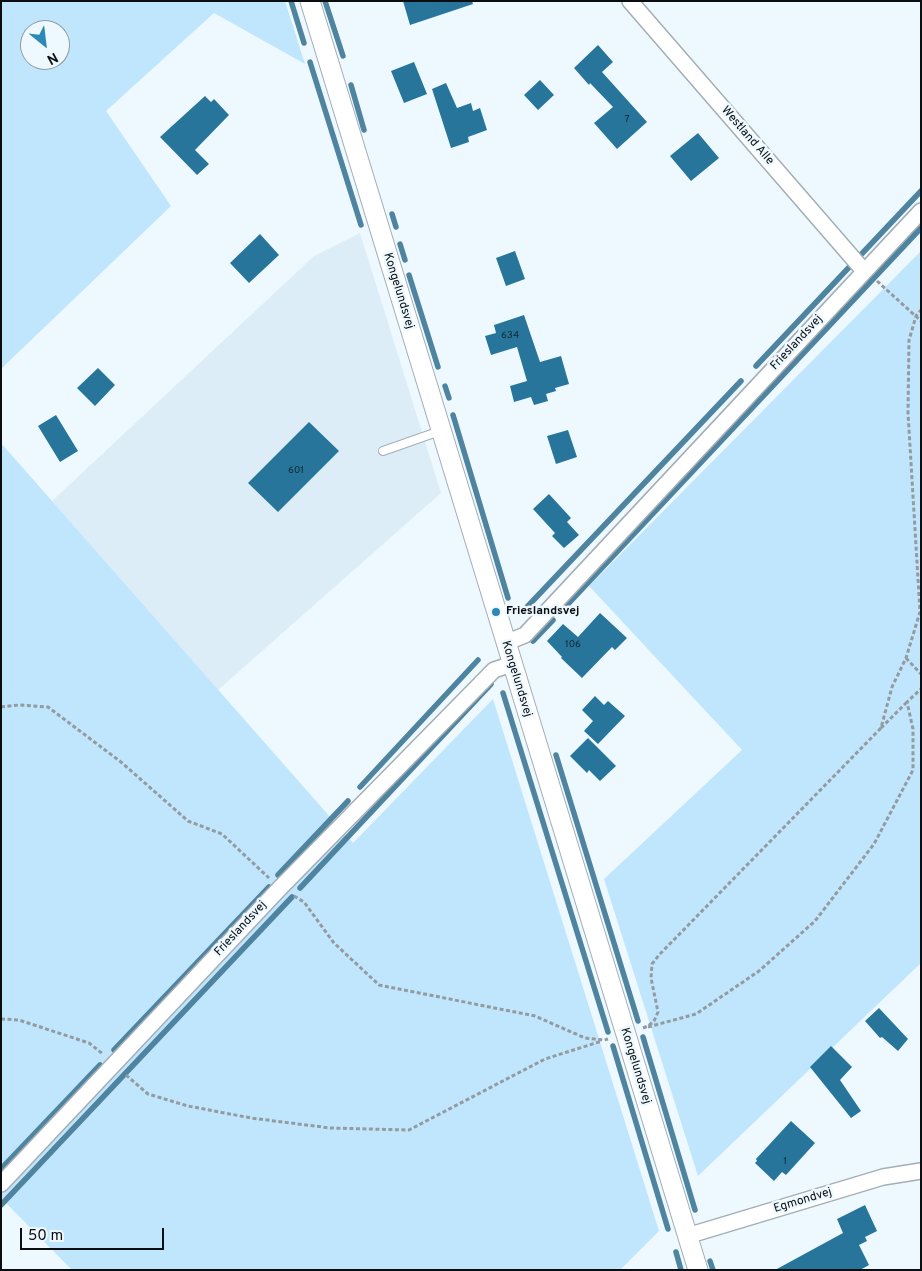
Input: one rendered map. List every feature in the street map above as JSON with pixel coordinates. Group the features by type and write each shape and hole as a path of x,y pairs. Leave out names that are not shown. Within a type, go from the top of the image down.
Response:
{"street":[{"name":"Kongelundsvej","path":"310,1 698,1270"},
{"name":"Westland Alle","path":"630,1 864,271"},
{"name":"Frieslandsvej","path":"505,643 525,636 921,211"},
{"name":"Frieslandsvej","path":"1,1184 280,888 494,670 512,664"},
{"name":"Egmondvej","path":"687,1236 883,1177 921,1171"}],"lane":[{"path":"383,451 441,431"}],"path":[{"path":"864,271 921,321"},
{"path":"881,728 892,688 906,658 920,612 908,413 909,340 916,316 921,310"},
{"path":"906,658 921,674"},
{"path":"131,1079 148,1094 188,1106 252,1118 330,1128 409,1130 545,1059 648,1026 654,1021 658,1012 650,978 652,964 659,954 921,689"},
{"path":"1,707 19,705 48,707 121,762 188,821 222,834 280,888 304,902 334,942 379,986 535,1016 585,1038 604,1040 696,1014 760,971 814,922 874,844 913,770 913,729 907,702"},
{"path":"1,1019 19,1020 89,1043 114,1064"}],"shaded area":[{"path":"1,1 285,1 305,64 214,13 106,111 171,206 1,369"},
{"path":"360,233 441,493 218,690 52,501 314,256"},
{"path":"921,251 921,963 698,1176 604,879 742,750 589,586"},
{"path":"1,443 353,843 493,699 659,1231 620,1270 72,1270 1,1198"}],"building":[{"path":"403,1 472,1 473,4 410,25"},
{"path":"598,45 613,62 602,72 647,122 617,149 594,123 613,107 574,68"},
{"path":"414,62 427,94 404,103 391,71"},
{"path":"540,80 554,95 538,110 524,95"},
{"path":"446,83 457,108 471,103 473,111 480,108 487,130 468,137 469,142 451,148 432,89"},
{"path":"205,96 211,102 214,99 229,115 195,150 209,164 197,175 160,137"},
{"path":"698,133 719,158 691,181 670,156"},
{"path":"260,234 279,255 249,283 230,263"},
{"path":"515,251 525,279 506,286 496,258"},
{"path":"524,315 540,362 561,356 569,384 555,388 556,391 546,394 548,401 534,405 531,397 514,402 510,386 527,381 517,347 491,355 485,336 496,333 494,325"},
{"path":"98,368 115,385 95,406 77,388"},
{"path":"56,415 78,451 60,462 38,426"},
{"path":"309,422 339,451 278,512 248,483"},
{"path":"568,430 577,457 556,464 547,436"},
{"path":"549,494 571,518 567,522 579,535 564,548 552,536 555,533 533,509"},
{"path":"600,613 627,638 615,650 612,647 582,678 561,658 547,641 563,624 578,637"},
{"path":"595,696 604,705 608,701 625,716 598,744 584,731 593,721 582,710"},
{"path":"588,738 616,766 600,781 589,770 587,773 570,756"},
{"path":"879,1008 908,1039 898,1051 882,1037 880,1038 865,1021"},
{"path":"831,1046 852,1067 840,1080 861,1111 851,1118 810,1067"},
{"path":"791,1121 815,1143 786,1175 782,1172 774,1181 755,1163 756,1159"},
{"path":"865,1205 877,1231 865,1237 867,1241 859,1245 869,1265 860,1270 775,1270 843,1233 837,1219"}],"waterway":[{"path":"291,1 304,43"},
{"path":"325,1 343,56"},
{"path":"310,62 361,225"},
{"path":"351,85 364,130"},
{"path":"756,366 921,191"},
{"path":"392,214 396,227"},
{"path":"567,605 921,228"},
{"path":"400,244 405,260"},
{"path":"409,275 438,367"},
{"path":"527,607 741,381"},
{"path":"445,386 449,398"},
{"path":"453,415 508,598"},
{"path":"533,641 553,620"},
{"path":"360,787 478,660"},
{"path":"300,888 491,684"},
{"path":"503,693 608,1032"},
{"path":"556,755 638,1021"},
{"path":"278,875 348,801"},
{"path":"114,1050 269,887"},
{"path":"1,1205 292,897"},
{"path":"643,1037 695,1210"},
{"path":"613,1046 668,1229"},
{"path":"1,1169 100,1065"},
{"path":"676,1252 681,1270"},
{"path":"710,1261 713,1270"}],"place":[{"name":"Frieslandsvej","path":"496,612"}]}
